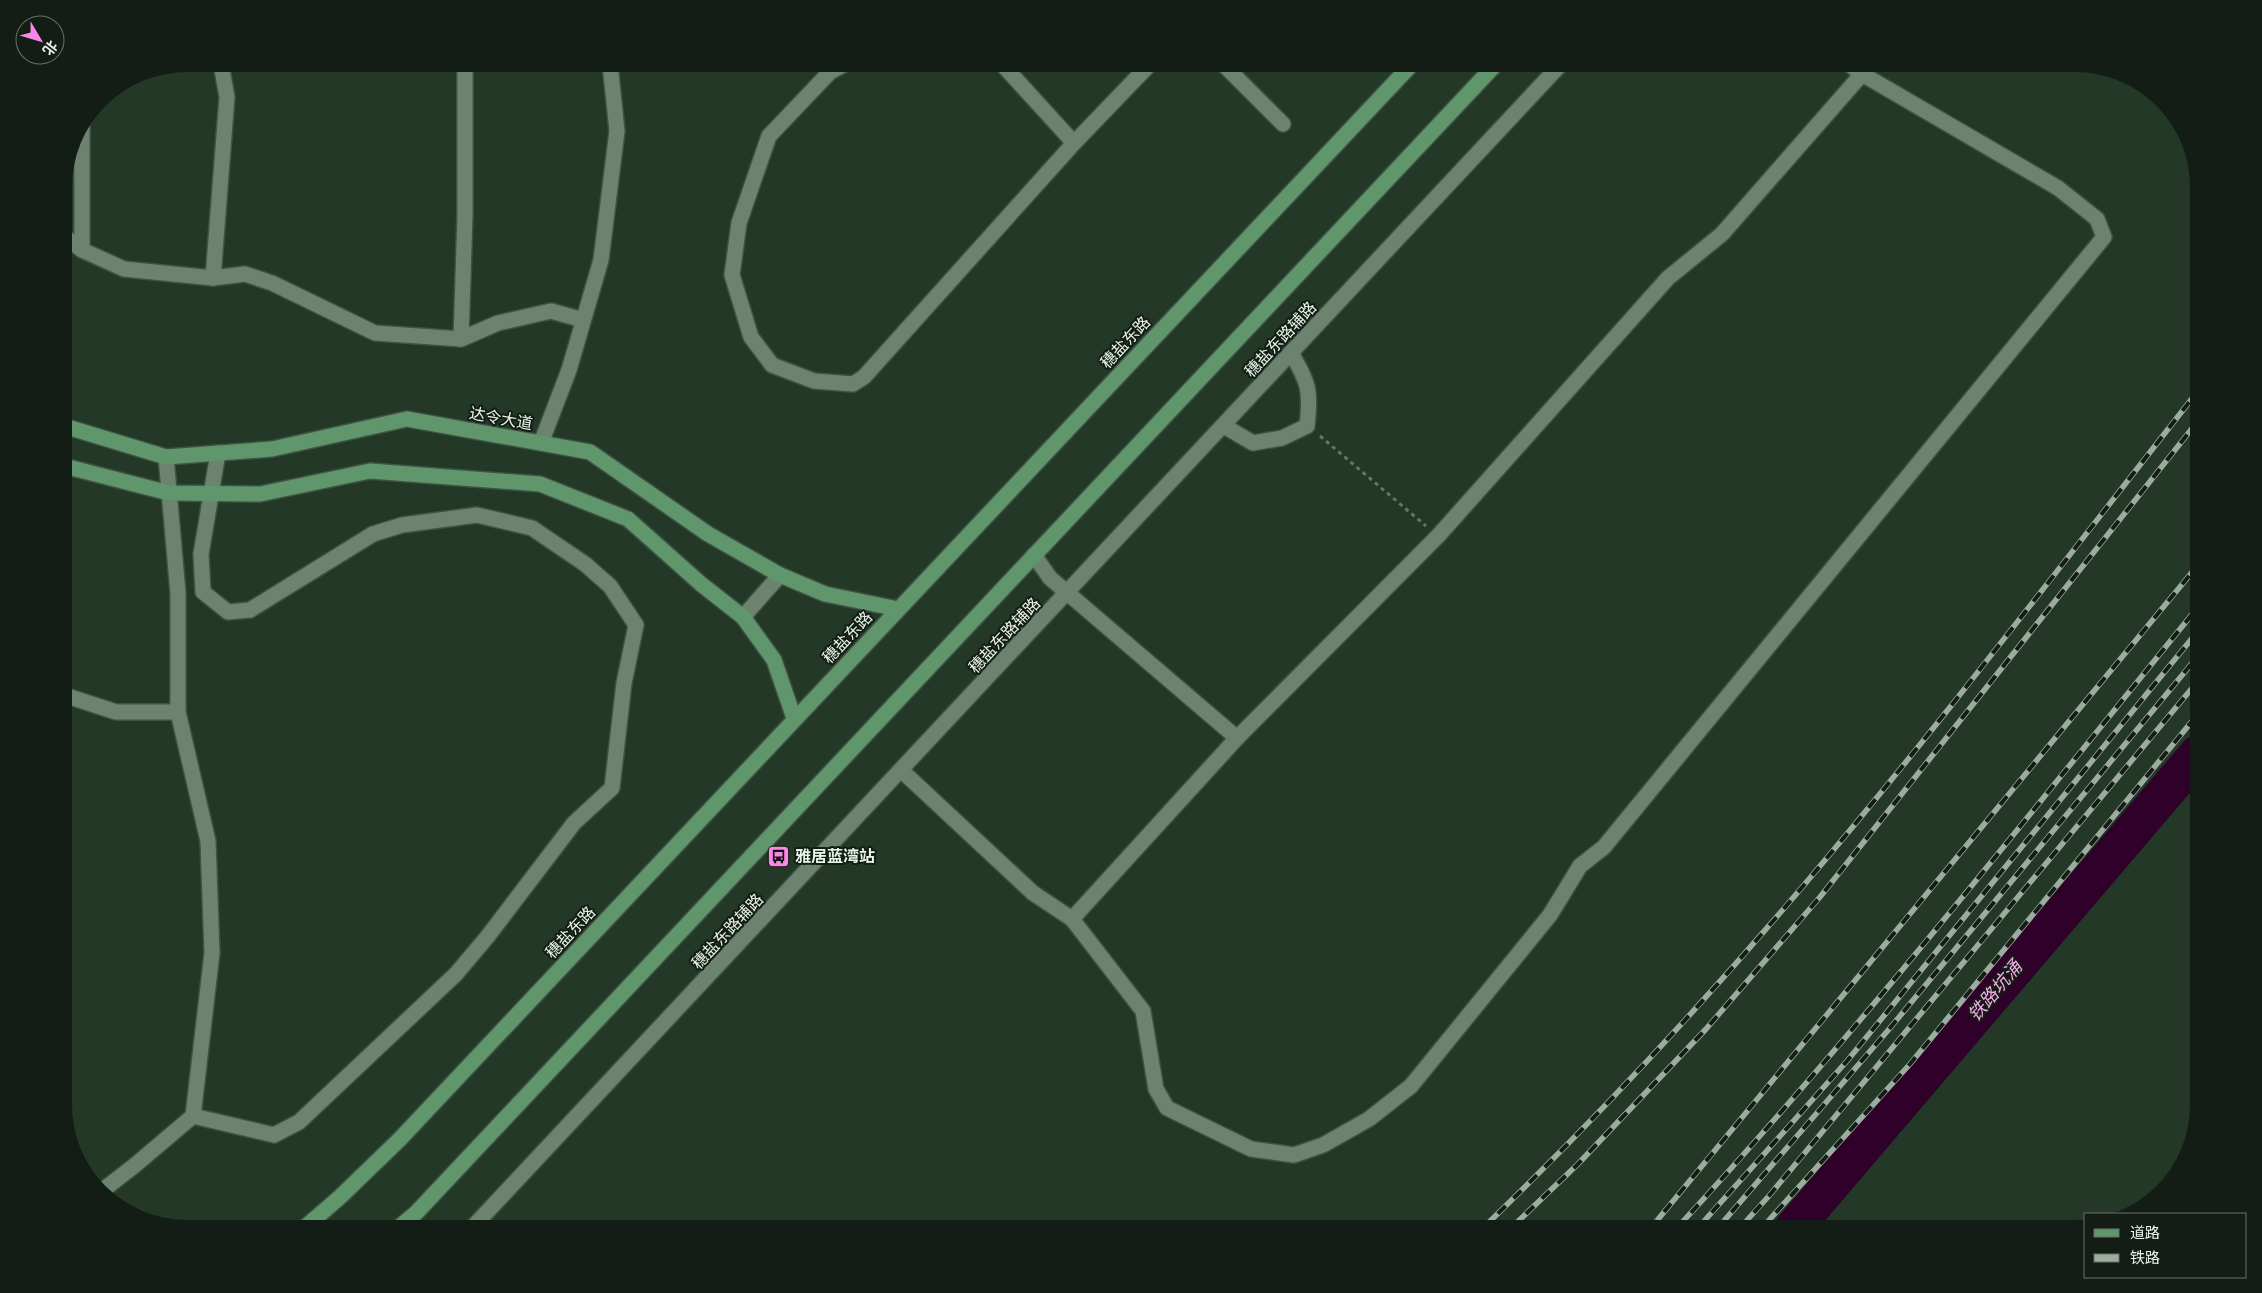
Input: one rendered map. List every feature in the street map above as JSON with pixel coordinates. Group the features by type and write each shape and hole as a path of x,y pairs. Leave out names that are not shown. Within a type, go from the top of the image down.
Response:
{"main road":[{"name":"穗盐东路","path":"313,1220 400,1139 794,718 1404,73"},
{"path":"407,1220 628,989 1488,73"},
{"name":"达令大道","path":"73,429 166,457 272,449 407,419 590,452 708,534 780,576 824,594 898,609"},
{"path":"73,468 169,493 260,494 370,471 540,484 628,519 701,584 743,616 774,660 794,718"}],"street":[{"path":"214,278 227,97 223,73"},
{"path":"461,339 465,215 465,73"},
{"path":"541,443 569,370 601,260 617,131 611,73"},
{"path":"829,73 769,136 739,223 732,275 751,337 772,365 814,381 854,384 864,377 1074,143 1141,73"},
{"path":"1010,73 1074,143"},
{"path":"1232,73 1283,124"},
{"name":"穗盐东路辅路","path":"479,1220 1553,73"},
{"path":"901,770 1033,892 1072,919 1143,1011 1156,1089 1167,1108 1250,1150 1294,1155 1323,1145 1370,1119 1410,1086 1550,915 1580,866 1610,839 2104,237 2097,219 2058,188 1862,74 1722,234 1668,278 1438,536 1237,738 1072,919"},
{"path":"82,141 82,250"},
{"path":"73,243 82,250 124,269 214,278 246,274 272,283 375,334 461,339 498,323 551,311 583,320"},
{"path":"1224,426 1253,443 1282,438 1307,426 1310,405 1307,379 1291,353"},
{"path":"193,1116 274,1136 299,1122 456,974 488,936 574,823 612,788 624,683 636,625 610,586 585,564 532,528 477,515 402,525 373,534 250,610 228,612 203,592 201,554 218,453"},
{"path":"106,1187 193,1116 212,953 208,841 178,712 178,593 166,457"},
{"path":"1034,555 1050,578 1237,738"},
{"path":"743,616 780,576"},
{"path":"73,698 116,712 178,712"}],"path":[{"path":"1307,426 1438,536"}],"waterway":[{"name":"铁路坑涌","path":"1801,1220 2190,764"}],"railway":[{"path":"1491,1220 1566,1146 1647,1061 1727,974 1804,885 1954,702 2189,402"},
{"path":"1519,1220 1578,1164 1706,1029 1820,897 2189,432"},
{"path":"1657,1220 2189,575"},
{"path":"1684,1220 1877,1000 2189,618"},
{"path":"1705,1220 1847,1061 2189,641"},
{"path":"1725,1220 1890,1028 2190,666"},
{"path":"1747,1220 2190,691"},
{"path":"1769,1220 1910,1064 2190,724"}],"place":[{"name":"雅居蓝湾站","path":"779,856"}]}
